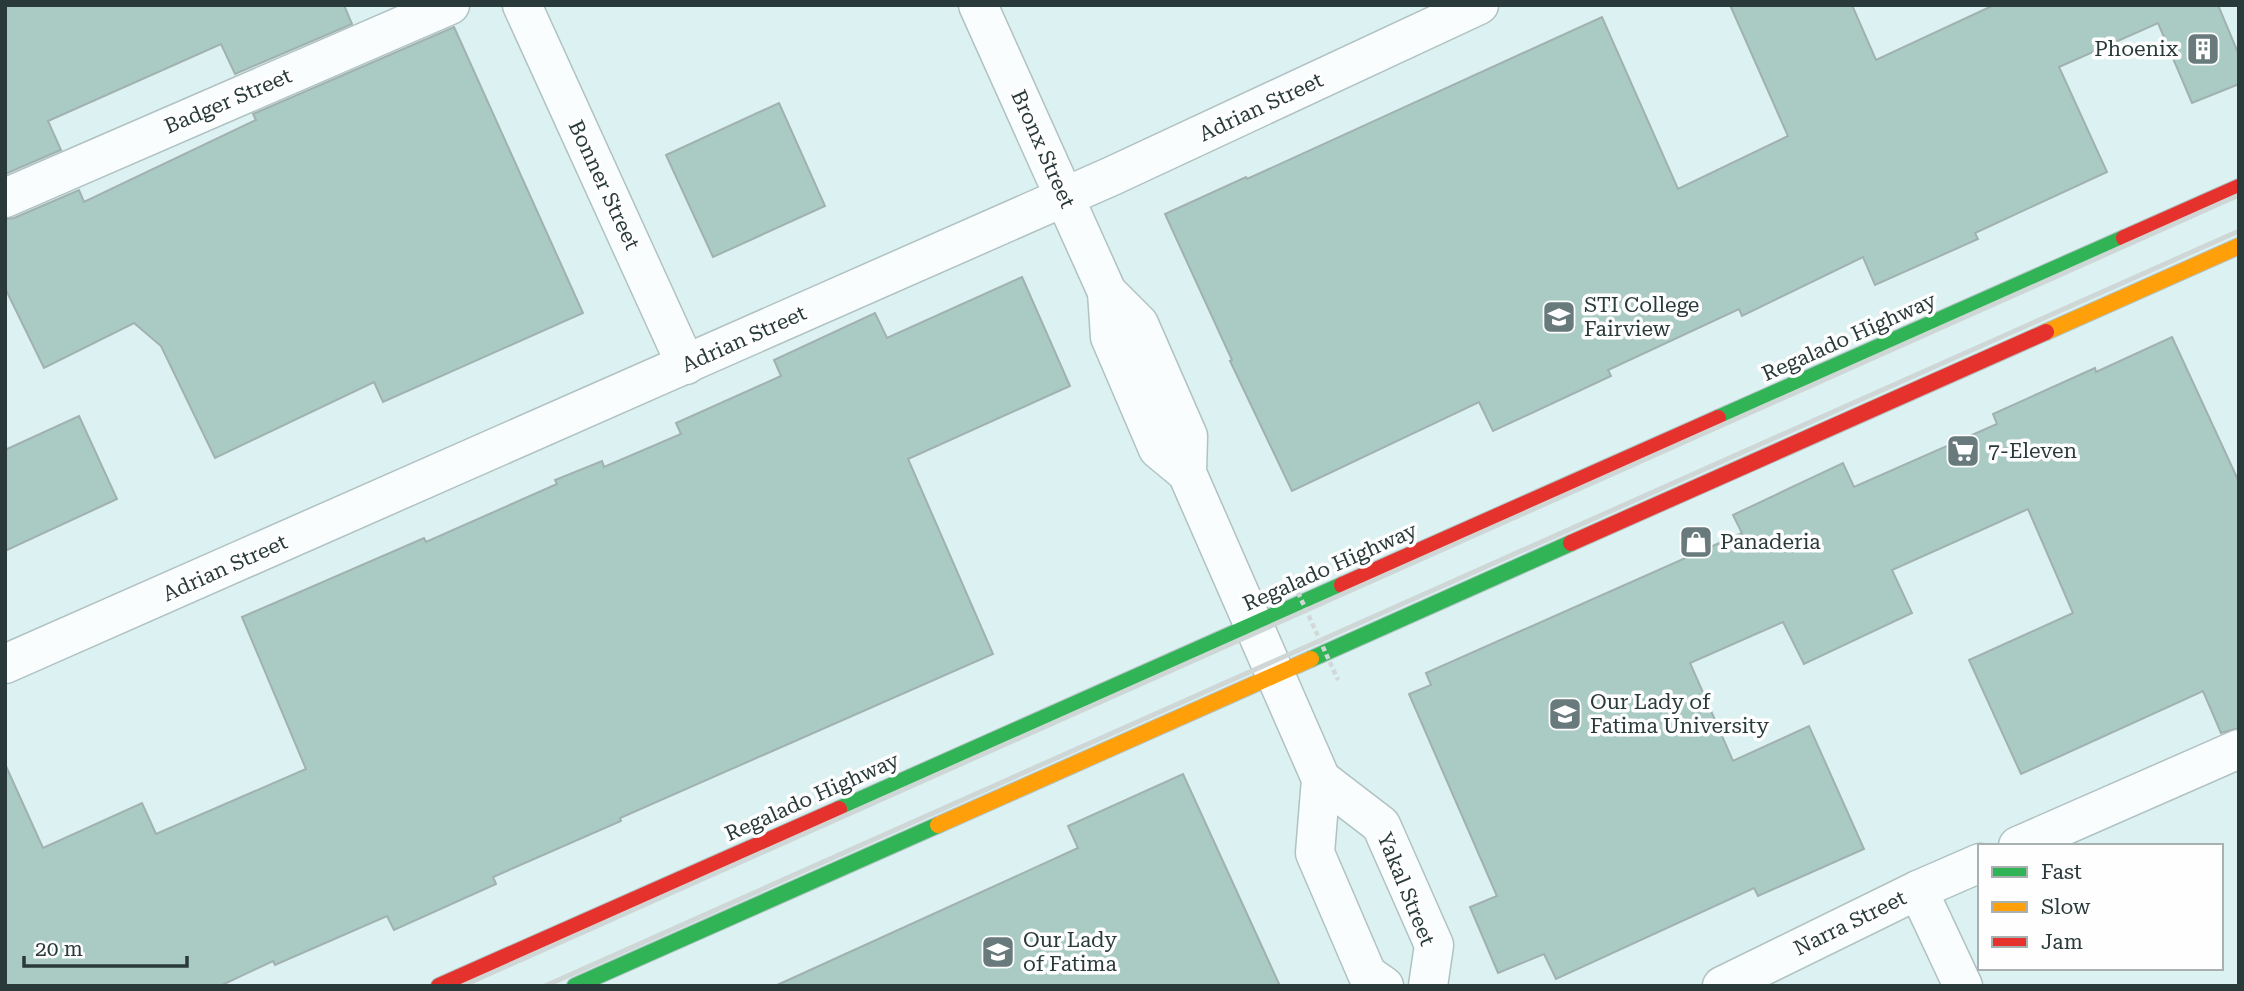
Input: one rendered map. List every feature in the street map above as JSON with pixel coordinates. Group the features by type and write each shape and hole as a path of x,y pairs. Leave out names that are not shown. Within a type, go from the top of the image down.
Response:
{"main road":[{"name":"Regalado Highway","path":"439,986 2239,187"},
{"path":"575,986 2239,246"}],"street":[{"name":"Badger Street","path":"5,198 450,5"},
{"name":"Bonner Street","path":"522,5 687,365"},
{"name":"Bronx Street","path":"978,5 1107,292 1139,324 1188,436 1187,473 1275,674"},
{"name":"Adrian Street","path":"5,664 687,365 1064,196 1460,9"},
{"name":"Yakal Street","path":"1275,674 1321,779 1315,853 1367,974 1384,986"},
{"path":"2023,844 2239,749"},
{"name":"Yakal Street","path":"1321,779 1381,825 1434,945 1428,986"},
{"name":"Narra Street","path":"1722,986 1918,890 1978,864"},
{"path":"1918,890 1964,986"}],"path":[{"path":"1291,577 1338,680"}],"building":[{"path":"5,5 344,5 352,24 235,74 221,44 48,121 61,150 5,174"},
{"path":"1730,5 1852,5 1876,60 1994,5 2218,5 2239,55 2239,84 2192,103 2158,23 2059,67 2107,172 1975,233 1978,239 1875,285 1863,257 1742,316 1739,309 1608,370 1611,376 1493,431 1479,402 1292,491 1230,361 1232,360 1165,214 1602,17 1678,189 1788,136"},
{"path":"454,27 583,313 383,402 374,382 215,458 161,346 134,323 44,368 5,288 5,219 14,218 79,190 84,202 256,120 253,114"},
{"path":"779,103 825,206 713,257 666,155"},
{"path":"1022,277 1070,386 908,459 993,654 620,818 621,821 493,877 496,884 394,930 387,916 275,965 273,961 220,986 5,986 5,764 43,848 142,803 156,834 306,769 242,617 424,538 426,542 557,484 555,480 602,461 604,467 681,434 676,423 781,376 774,360 875,313 887,338"},
{"path":"2172,337 2239,482 2239,728 2221,733 2203,691 2021,774 1969,660 2073,613 2028,509 1892,570 1912,613 1804,664 1783,622 1690,663 1733,761 1809,726 1864,849 1758,896 1754,888 1556,979 1544,954 1498,973 1470,907 1497,896 1409,694 1431,685 1426,673 1742,533 1733,515 1843,463 1854,487 1997,424 1993,414 2095,368 2096,372"},
{"path":"79,416 117,499 5,551 5,450"},
{"path":"1183,774 1280,986 775,986 1078,848 1068,826"}],"railway":[{"path":"462,986 2239,195"},
{"path":"545,986 2239,231"}],"traffic: fast":[{"path":"1718,418 2124,238"},
{"path":"1311,659 1571,543"},
{"path":"839,809 1342,585"},
{"path":"575,986 938,825"}],"traffic: slow":[{"path":"2046,332 2239,246"},
{"path":"938,825 1311,659"}],"traffic: jam":[{"path":"2124,238 2239,187"},
{"path":"1571,543 2046,332"},
{"path":"1342,585 1718,418"},
{"path":"439,986 839,809"}],"place":[{"name":"Phoenix","path":"2203,49"},
{"name":"STI College Fairview","path":"1559,317"},
{"name":"7-Eleven","path":"1963,451"},
{"name":"Panaderia","path":"1696,542"},
{"name":"Our Lady of Fatima University","path":"1565,714"},
{"name":"Our Lady of Fatima","path":"998,952"}]}
